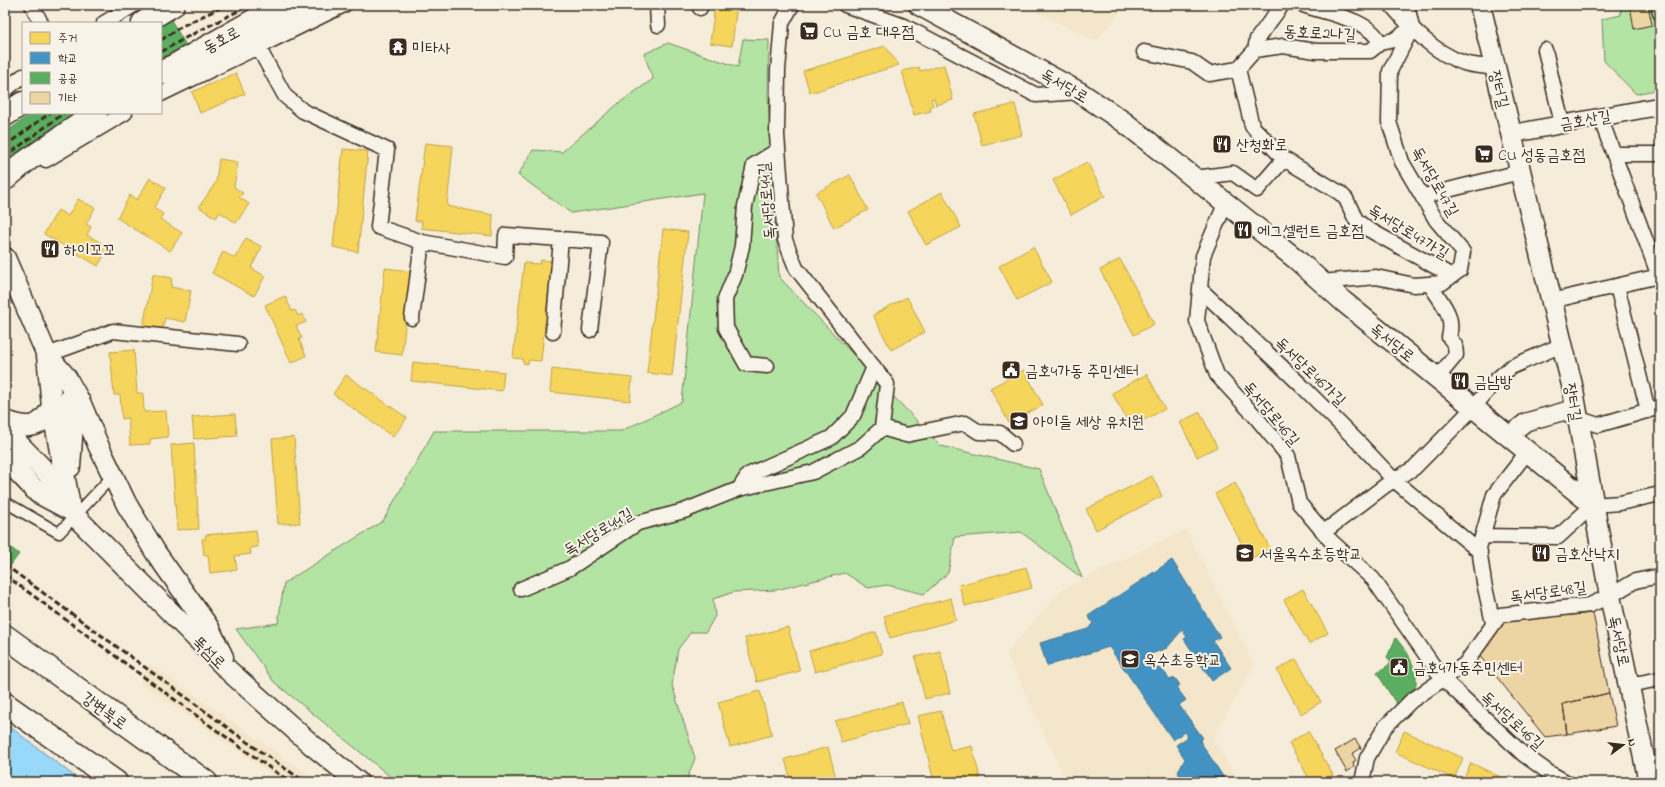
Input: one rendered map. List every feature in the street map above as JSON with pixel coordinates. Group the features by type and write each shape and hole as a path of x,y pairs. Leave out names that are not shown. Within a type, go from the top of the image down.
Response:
{"main road":[{"path":"145,22 173,5"},
{"name":"동호로","path":"162,73 281,5"},
{"path":"162,74 194,68 319,5"},
{"name":"장터길","path":"1480,5 1562,346 1577,418 1592,505"},
{"name":"독서당로","path":"923,6 1079,92 1124,122 1226,202 1592,505 1649,782"},
{"path":"5,115 22,104"},
{"path":"5,179 25,162 95,114"},
{"path":"5,258 48,355 66,377 70,388 73,424 69,483 74,514"},
{"path":"48,355 52,407 74,514"},
{"path":"70,388 80,402 114,478 156,553 209,628 230,671"},
{"path":"5,421 21,426 32,426 40,423 52,407"},
{"name":"뚝섬로","path":"5,430 48,474 74,514 230,671 312,745 358,782"},
{"name":"뚝섬로","path":"5,458 38,493 74,514"},
{"name":"강변북로","path":"5,636 206,782"},
{"path":"5,704 116,782"}],"street":[{"path":"32,5 40,22"},
{"path":"106,22 134,5"},
{"path":"162,94 344,5"},
{"path":"657,5 658,24"},
{"name":"독서당로44길","path":"521,589 570,568 638,523 684,510 739,489 813,472 861,448 882,428 888,384 796,268 785,240 778,150 778,70 782,24 792,5"},
{"path":"845,5 904,26 1036,95 1079,92"},
{"name":"동호로2나길","path":"1238,69 1255,50 1257,39 1282,5"},
{"name":"동호로2나길","path":"1303,5 1352,20 1377,36 1380,43"},
{"path":"1391,5 1412,28 1434,47 1464,63 1495,68"},
{"path":"1407,5 1412,28"},
{"path":"1659,5 1660,13"},
{"name":"동호로2나길","path":"1255,50 1283,46 1316,51 1370,51 1380,43 1394,40 1412,28"},
{"name":"독서당로47길","path":"1412,28 1390,71 1388,122 1402,162 1424,196 1436,220 1462,252 1460,270 1452,276"},
{"path":"258,47 285,96 303,111 387,150 378,228 422,242 505,257 506,235 601,242 590,330"},
{"path":"1545,50 1562,124"},
{"path":"1144,52 1192,62 1209,74 1238,69"},
{"name":"독서당로47가길","path":"1238,69 1252,126 1284,159 1346,198 1356,220 1366,228 1452,276"},
{"path":"5,90 22,77"},
{"name":"금호산길","path":"1511,134 1660,106"},
{"path":"5,189 52,155 123,114"},
{"path":"1551,301 1659,277 1600,117"},
{"path":"767,366 746,364 726,328 725,298 735,275 742,246 745,206 754,165 778,150"},
{"path":"1614,154 1660,154"},
{"path":"1195,178 1233,173 1257,190 1284,159"},
{"path":"1424,196 1520,172"},
{"name":"독서당로46길","path":"1226,202 1203,256 1197,321 1217,375 1255,416 1288,456 1299,503 1324,532 1374,579 1442,678 1524,754 1548,772 1566,782"},
{"path":"553,332 561,239"},
{"path":"412,318 422,242"},
{"path":"1321,282 1376,277 1414,285 1442,283 1452,276"},
{"path":"1430,284 1440,303 1450,315 1451,327 1449,337 1455,345 1456,355 1437,378"},
{"path":"1508,436 1526,422 1565,411 1577,418 1598,425 1654,409 1617,286"},
{"name":"독서당로46가길","path":"1200,289 1303,386 1394,480 1480,552"},
{"path":"48,355 113,331 238,344"},
{"path":"1324,532 1394,480 1414,468 1474,408 1495,381 1511,367 1562,346"},
{"path":"739,489 748,475 831,438 853,416 874,367"},
{"path":"882,428 906,435 965,423 979,432 1000,433 1013,444"},
{"name":"독서당로48길","path":"1493,623 1484,583 1480,552 1482,536 1494,495 1528,451"},
{"path":"5,502 59,533 74,514 106,483 114,478"},
{"path":"1482,536 1558,537 1592,505 1620,502 1660,494"},
{"name":"독서당로","path":"1610,596 1635,581 1660,576"},
{"name":"독서당로48길","path":"1442,678 1465,664 1500,615 1590,605 1610,596"},
{"path":"1362,782 1367,758 1385,727 1411,701 1442,678"},
{"name":"독서당로","path":"1629,685 1660,679"}],"shaded area":[{"path":"1022,5 1126,5 1096,41"},
{"name":"옥수초등학교","path":"1186,529 1254,665 1213,738 1239,782 1067,782 1006,653 1063,589"},
{"path":"150,664 320,782 282,782 140,682"}],"green space":[{"path":"1620,5 1660,5 1660,89 1636,94 1604,61 1602,19 1621,15"},
{"path":"743,39 769,40 768,98 779,277 941,446 1039,469 1082,578 1021,532 955,537 948,573 924,594 887,585 868,588 845,573 776,590 734,592 713,599 715,616 706,632 691,632 678,649 672,685 695,758 686,782 397,782 274,682 236,629 278,623 284,583 383,521 434,431 621,431 682,402 703,193 571,213 518,175 533,150 562,152 619,103 653,79 644,54 668,43 738,67"}],"water":[{"path":"5,723 82,782 5,782"}],"building: 주거":[{"path":"715,5 737,5 732,46 710,43"},
{"path":"885,46 899,65 810,93 803,71"},
{"path":"944,65 953,100 936,105 934,98 931,99 933,106 930,106 931,111 914,115 902,71 919,67 920,71"},
{"path":"236,73 245,94 200,113 192,92"},
{"path":"1015,104 1022,135 982,145 974,114"},
{"path":"425,143 453,146 447,206 493,215 492,236 421,228 422,221 415,221"},
{"path":"343,149 368,151 358,252 333,247"},
{"path":"219,159 238,162 234,187 243,193 239,197 249,204 236,223 220,212 216,218 199,207 216,182"},
{"path":"1087,162 1105,196 1071,215 1053,180"},
{"path":"850,175 868,210 834,228 816,193"},
{"path":"150,178 166,188 154,208 163,214 160,219 182,233 170,251 117,218 130,195 137,200"},
{"path":"942,192 961,227 926,245 908,211"},
{"path":"78,199 95,208 86,224 91,227 87,235 109,247 98,266 44,234 58,210 68,216"},
{"path":"663,229 688,232 672,376 647,373"},
{"path":"246,238 262,247 251,268 265,276 254,296 212,273 223,252 235,258"},
{"path":"1033,247 1052,282 1017,300 999,266"},
{"path":"1120,259 1154,324 1134,335 1100,270"},
{"path":"541,260 552,261 546,314 552,315 551,324 545,323 541,361 529,360 528,364 523,363 523,359 513,358 524,263 540,264"},
{"path":"385,268 411,271 402,355 376,352"},
{"path":"153,274 172,278 171,287 191,291 185,322 165,318 162,330 143,327"},
{"path":"285,296 292,311 295,310 298,316 302,314 306,322 296,326 302,338 299,339 306,356 291,363 265,305"},
{"path":"907,297 925,332 891,350 873,315"},
{"path":"134,350 137,393 143,393 144,412 166,411 168,437 150,439 150,444 130,445 128,418 122,419 120,395 114,395 110,352"},
{"path":"413,362 504,372 502,391 411,381"},
{"path":"552,369 632,378 630,401 550,392"},
{"path":"1024,370 1043,405 1009,423 990,388"},
{"path":"1147,374 1165,409 1131,427 1112,393"},
{"path":"346,375 407,418 393,437 333,394"},
{"path":"1200,412 1217,447 1197,457 1180,422"},
{"path":"235,414 237,436 194,439 192,417"},
{"path":"294,437 300,523 278,524 272,439"},
{"path":"194,443 199,529 177,530 171,445"},
{"path":"1152,476 1162,496 1096,530 1086,509"},
{"path":"1235,483 1270,548 1250,559 1215,494"},
{"path":"256,530 258,547 250,548 251,554 235,556 237,570 210,573 208,555 204,555 202,539 206,539 205,535"},
{"path":"1026,567 1032,588 965,606 959,585"},
{"path":"1303,589 1328,633 1309,644 1284,600"},
{"path":"951,598 956,620 890,638 884,616"},
{"path":"788,627 800,671 757,682 745,638"},
{"path":"876,632 882,654 815,672 809,651"},
{"path":"940,651 950,693 925,699 915,657"},
{"path":"1296,659 1321,702 1301,714 1277,670"},
{"path":"760,691 772,735 730,747 718,702"},
{"path":"902,702 908,724 841,742 835,721"},
{"path":"941,711 951,751 972,746 981,782 934,782 918,716"},
{"path":"1308,731 1333,775 1320,782 1311,782 1289,743"},
{"path":"1404,731 1463,758 1454,779 1395,752"},
{"path":"828,747 837,782 791,782 785,759"},
{"path":"1471,763 1511,782 1462,782"}],"building: 학교":[{"path":"1172,560 1220,637 1213,641 1231,668 1212,681 1184,639 1187,637 1182,630 1167,648 1143,657 1149,667 1161,669 1169,680 1175,678 1180,685 1176,687 1186,700 1179,705 1203,738 1200,741 1224,778 1218,782 1183,782 1181,780 1178,771 1185,759 1176,745 1188,737 1184,732 1173,740 1109,647 1047,666 1040,643 1088,629 1093,623 1088,616"}],"building: 공공":[{"path":"171,20 187,47 162,62 162,25"},
{"path":"31,114 76,114 5,166 5,133"},
{"path":"5,543 19,554 5,573"},
{"name":"금호4가동주민센터","path":"1396,638 1408,654 1416,672 1416,684 1413,692 1397,705 1377,673 1391,663 1387,657"}],"building: 기타":[{"path":"1630,5 1648,5 1652,25 1634,29"},
{"path":"1593,613 1609,693 1563,704 1567,734 1545,737 1479,655 1503,621"},
{"path":"1609,693 1616,726 1567,734 1563,704"},
{"path":"1355,739 1361,748 1352,754 1356,760 1353,763 1354,767 1347,772 1335,751"}],"railway":[{"path":"162,39 182,26 226,5"},
{"path":"162,51 250,5"},
{"path":"5,146 49,114"},
{"path":"5,157 63,114"},
{"path":"5,565 254,747 305,782"},
{"path":"5,575 212,727 290,782"}],"place":[{"name":"CU 금호 대우점","path":"809,31"},
{"name":"미타사","path":"398,47"},
{"name":"산청화로","path":"1222,144"},
{"name":"CU 성동금호점","path":"1484,154"},
{"name":"에그셀런트 금호점","path":"1243,230"},
{"name":"하이꼬꼬","path":"50,249"},
{"name":"금호4가동 주민센터","path":"1011,370"},
{"name":"금남방","path":"1460,381"},
{"name":"아이들 세상 유치원","path":"1019,421"},
{"name":"서울옥수초등학교","path":"1245,553"},
{"name":"금호산낙지","path":"1541,553"},
{"name":"옥수초등학교","path":"1130,659"},
{"name":"금호4가동주민센터","path":"1399,667"}]}
